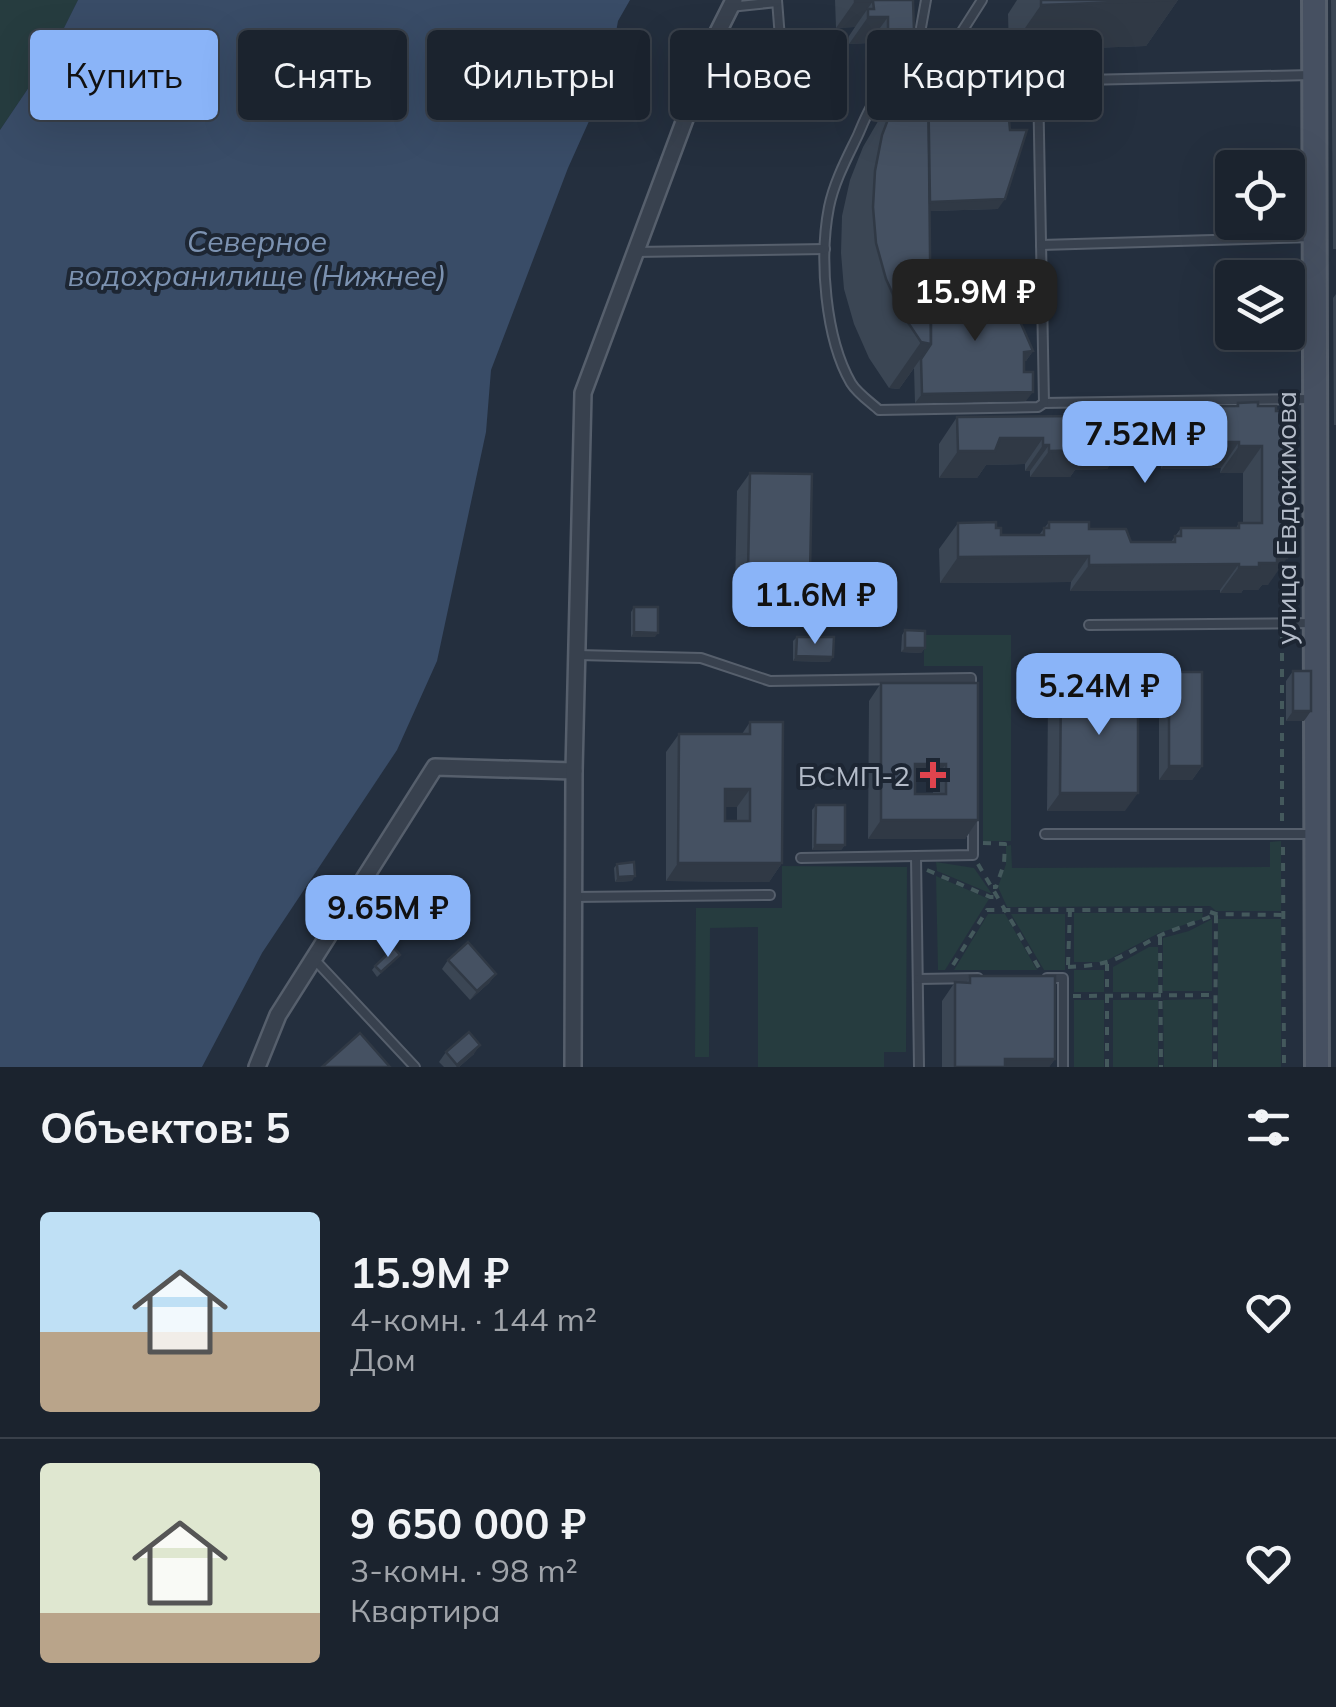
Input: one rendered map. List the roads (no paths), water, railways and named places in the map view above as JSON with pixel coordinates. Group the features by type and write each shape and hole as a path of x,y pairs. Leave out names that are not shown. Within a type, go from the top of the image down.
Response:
{"main road":[{"name":"улица Евдокимова","path":"1314,0 1315,237 1326,277 1315,399 1323,849 1317,1067"}],"street":[{"path":"573,1067 582,393 716,36 732,3"},
{"path":"256,1067 278,1016 435,767 574,770"}],"lane":[{"path":"926,0 920,34 926,48 939,49 961,32 982,0"},
{"path":"732,3 777,1 779,30"},
{"path":"1102,80 1316,75"},
{"path":"867,114 830,205 825,249 832,331 852,384 879,410 1315,399"},
{"path":"1039,120 1044,403"},
{"path":"1041,245 1315,237"},
{"path":"635,252 825,249"},
{"path":"1089,624 1316,623"},
{"path":"577,655 701,658 770,681 971,678 972,696"},
{"path":"801,858 916,861 972,855 973,806"},
{"path":"1045,834 1323,849"},
{"path":"916,861 919,1067"},
{"path":"573,897 770,895"},
{"path":"314,959 415,1067"},
{"path":"918,980 986,978"},
{"path":"1041,978 1063,978 1063,1067"}],"water":[{"name":"Северное водохранилище (Нижнее)","path":"78,0 630,0 616,30 427,30 427,120 590,120 491,370 486,432 437,661 397,750 262,953 202,1067 0,1067 0,130 30,86 30,120 218,120 218,30 63,30"}],"place":[{"name":"БСМП-2","path":"933,775"}]}
